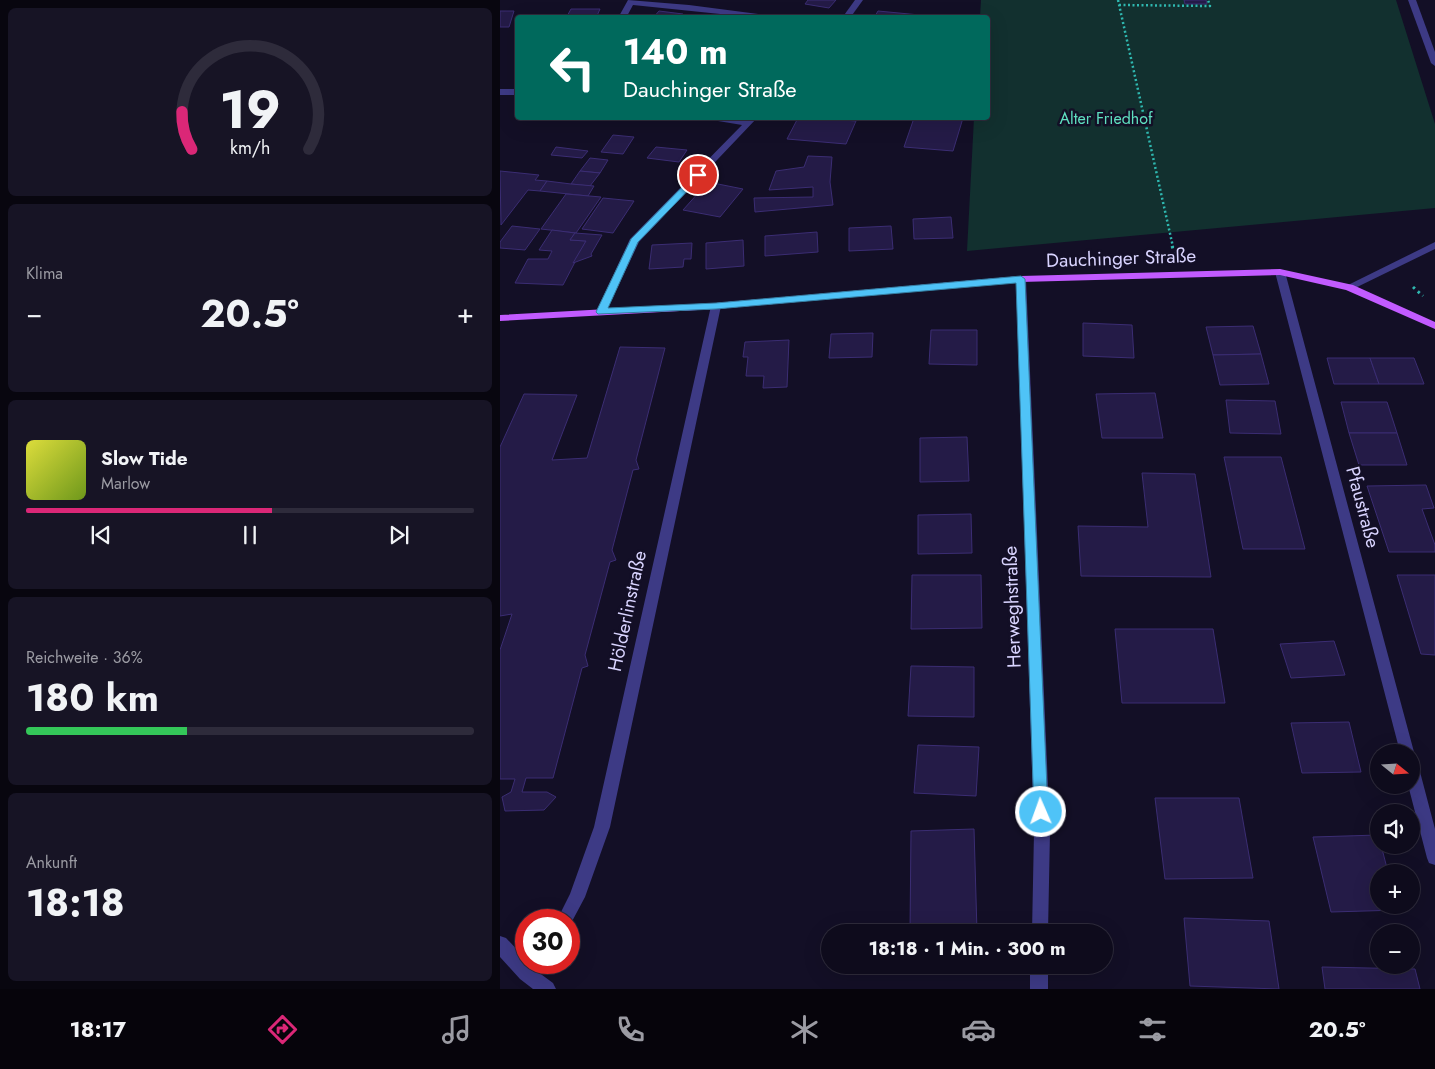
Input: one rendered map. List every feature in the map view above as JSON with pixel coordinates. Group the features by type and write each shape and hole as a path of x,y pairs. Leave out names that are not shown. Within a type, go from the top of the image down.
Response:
{"main road":[{"name":"Dauchinger Straße","path":"500,318 716,306 1021,279 1280,272 1349,287 1408,312 1435,326"}],"street":[{"path":"848,15 859,0"},
{"path":"1412,0 1435,63"},
{"path":"624,15 631,1 758,15"},
{"path":"500,92 515,92"},
{"path":"601,312 634,241 751,120"},
{"path":"1349,287 1435,246"},
{"name":"Pfaustraße","path":"1280,272 1405,744"},
{"name":"Herweghstraße","path":"1021,279 1042,832 1040,924"},
{"name":"Hölderlinstraße","path":"571,909 577,897 602,827 716,306"},
{"path":"1418,794 1435,858"},
{"path":"500,944 515,956"},
{"path":"536,974 548,989"},
{"path":"1039,974 1039,989"}],"path":[{"path":"1118,0 1168,232 1176,257"},
{"path":"1119,5 1210,6 1208,0"},
{"path":"1413,287 1424,296"}],"green space":[{"name":"Alter Friedhof","path":"981,0 1396,0 1435,124 1435,208 967,251 974,120 990,120 990,15 980,15"}],"building":[{"path":"808,0 836,0 829,8 805,4"},
{"path":"1184,0 1206,0 1207,4 1185,4"},
{"path":"571,9 600,9 597,15 568,15"},
{"path":"500,11 514,11 509,27 500,27"},
{"path":"659,11 683,14 682,15 656,15"},
{"path":"878,11 920,15 876,15"},
{"path":"797,120 856,121 846,144 787,139"},
{"path":"913,120 962,120 953,151 904,147"},
{"path":"613,135 634,137 623,154 601,152"},
{"path":"556,147 588,151 582,158 551,155"},
{"path":"656,147 687,150 679,162 647,158"},
{"path":"808,156 832,157 830,182 833,205 755,212 754,198 813,197 813,187 769,190 776,171 804,167"},
{"path":"590,158 608,160 600,173 580,171"},
{"path":"500,171 539,175 535,180 547,181 540,191 528,190 501,225"},
{"path":"580,171 600,173 590,186 571,184"},
{"path":"547,181 594,186 588,196 540,191"},
{"path":"708,182 743,189 720,217 683,210"},
{"path":"566,194 601,197 576,233 541,229"},
{"path":"603,198 634,201 613,233 582,229"},
{"path":"951,217 953,238 914,239 913,219"},
{"path":"512,226 540,229 525,250 500,248 500,242"},
{"path":"891,226 893,249 849,251 849,228"},
{"path":"552,230 575,233 570,240 586,241 563,285 515,283 528,259 548,259 552,251 539,250"},
{"path":"817,232 818,252 765,256 765,236"},
{"path":"575,233 602,235 591,254 592,256 573,263 586,241 570,240"},
{"path":"743,240 744,266 706,269 706,243"},
{"path":"692,243 691,259 684,259 683,267 649,269 652,245"},
{"path":"1083,323 1132,325 1134,358 1083,356"},
{"path":"1253,326 1261,354 1213,355 1206,327"},
{"path":"931,330 977,330 977,365 929,364"},
{"path":"873,333 872,357 829,358 831,334"},
{"path":"789,340 787,387 763,388 764,376 746,376 748,357 743,357 745,342"},
{"path":"620,347 665,348 636,460 639,469 633,470 612,550 616,560 610,562 585,655 588,666 582,668 553,778 526,778 522,792 547,792 556,797 544,810 505,811 502,797 511,792 515,779 500,779 500,650 512,614 500,616 500,447 524,394 577,395 552,460 587,458"},
{"path":"1261,354 1269,384 1220,385 1213,355"},
{"path":"1327,358 1370,358 1379,384 1334,384"},
{"path":"1370,358 1414,358 1424,384 1379,384"},
{"path":"1155,393 1163,438 1102,438 1096,394"},
{"path":"1226,400 1275,401 1281,434 1230,433"},
{"path":"1341,402 1387,402 1397,433 1349,433"},
{"path":"1349,433 1397,433 1407,465 1359,465"},
{"path":"967,437 969,481 920,482 920,438"},
{"path":"1224,457 1281,457 1305,549 1243,549"},
{"path":"1142,473 1195,474 1211,577 1081,576 1078,526 1148,527"},
{"path":"1426,485 1434,508 1422,509 1435,545 1435,552 1389,552 1367,486"},
{"path":"971,514 972,553 918,554 918,515"},
{"path":"912,575 981,575 982,628 911,629"},
{"path":"1397,575 1435,575 1435,655 1421,654"},
{"path":"1115,629 1213,629 1225,703 1122,703"},
{"path":"1334,641 1345,675 1291,678 1280,644"},
{"path":"911,666 974,667 974,717 908,716"},
{"path":"1349,722 1361,772 1302,773 1291,723"},
{"path":"918,745 979,747 976,796 914,793"},
{"path":"1155,798 1239,798 1253,878 1165,879"},
{"path":"974,829 977,924 910,924 911,831"},
{"path":"1370,835 1370,854 1383,854 1386,864 1370,864 1370,911 1331,912 1313,837"},
{"path":"1184,918 1269,921 1279,989 1190,986"},
{"path":"1322,967 1370,968 1370,974 1416,974 1420,989 1325,989"}],"route":[{"path":"698,175 634,241 601,312 716,306 1021,279 1041,812"}]}
